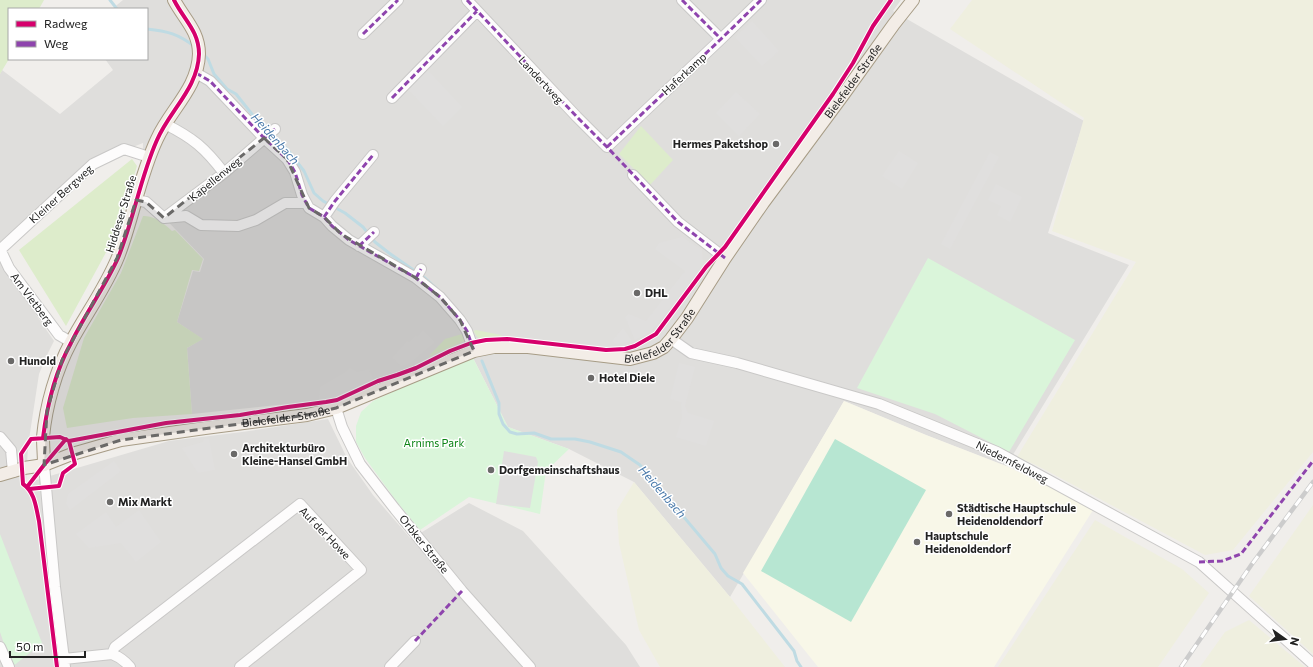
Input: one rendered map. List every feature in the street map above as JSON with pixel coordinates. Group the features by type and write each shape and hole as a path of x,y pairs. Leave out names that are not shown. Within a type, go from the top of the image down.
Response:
{"main road":[{"name":"Hiddeser Straße","path":"44,465 43,438 47,411 62,360 117,258 149,157 165,124 190,86 196,73 199,50 196,35 174,0"},
{"name":"Bielefelder Straße","path":"0,475 24,468 44,465 72,454 121,440 307,415 336,408 474,351 494,346 528,347 630,358 659,350 671,339 687,318 725,258 763,203 911,1"}],"street":[{"path":"363,34 398,0"},
{"name":"Landertweg","path":"467,0 607,147"},
{"path":"682,0 722,39"},
{"name":"Haferkamp","path":"607,147 722,39 761,0"},
{"path":"392,98 477,11"},
{"path":"196,73 210,81 264,138 287,159 295,172 302,196 309,208 329,210"},
{"path":"165,124 198,143 224,173"},
{"name":"Kapellenweg","path":"164,218 224,173 275,129"},
{"name":"Kleiner Bergweg","path":"0,249 93,164 124,149 149,157"},
{"path":"373,155 329,210 332,226 359,246 418,274 460,320 474,351"},
{"path":"633,175 678,222 725,258"},
{"path":"136,200 146,202 164,218 186,216 201,225 238,226 256,220 285,203 306,203"},
{"path":"359,246 372,234"},
{"name":"Am Vietberg","path":"0,249 9,268 59,335 71,342"},
{"name":"Niedernfeldweg","path":"671,339 691,352 737,363 879,404 997,452 1199,562 1313,664"},
{"name":"Orbker Straße","path":"336,408 342,427 360,464 462,591 530,667"},
{"path":"0,438 11,450 13,472"},
{"path":"44,465 55,587 64,663 112,654 125,661 130,667"},
{"name":"Auf der Howe","path":"112,654 115,647 300,504 361,570 240,667"},
{"path":"390,667 415,641"},
{"path":"0,647 9,667"}],"highlighted area":[{"path":"264,138 287,159 309,208 324,217 341,234 416,278 440,297 460,320 474,351 336,408 307,415 121,440 44,465 47,411 62,360 117,258 136,200 146,202 164,218"}],"shaded area":[{"path":"123,0 901,0 893,11 1084,121 1048,233 1129,265 1006,466 844,401 730,597 634,482 569,449 508,427 466,344 338,398 313,403 277,405 192,414 187,348 202,339 177,322 193,271 200,272 204,259 152,205 142,188 143,143 90,164 7,249 0,242 0,74 2,70 60,114 113,70 106,60 148,60 148,8 113,8"},
{"path":"752,21 779,51 762,66 735,37"},
{"path":"422,64 462,107 443,126 402,83"},
{"path":"736,92 760,114 739,136 716,113"},
{"path":"899,151 918,163 902,189 882,176"},
{"path":"990,152 999,157 950,249 941,244"},
{"path":"996,184 1022,197 1010,222 997,215 1001,206 988,200"},
{"path":"682,237 702,250 703,266 650,332 635,340 625,317 629,314 646,321 685,271 655,249 659,243"},
{"path":"0,262 54,341 39,374 28,446 26,483 169,441 328,419 347,458 373,495 411,539 469,503 523,531 626,645 640,667 0,667"},
{"path":"623,328 632,341 616,344 612,341"},
{"path":"423,330 435,342 410,363 401,366 392,358 407,341 409,342 416,335 417,337"},
{"path":"679,363 695,367 685,406 688,413 714,421 706,446 676,437 682,418 681,402 670,399"},
{"path":"350,368 357,372 369,369 374,381 338,397 318,403 320,387"},
{"name":"Hauptschule Heidenoldendorf","path":"844,401 1006,466 1093,510 994,667 818,667 743,573"},
{"path":"204,439 209,439 215,470 198,473 182,448 203,442"},
{"path":"504,451 536,457 538,462 530,508 496,504"},
{"path":"114,461 121,471 70,510 66,503 68,494"},
{"path":"139,510 161,542 136,562 121,543 89,548 76,534 106,512 116,527"}],"green space":[{"path":"0,0 44,0 40,8 8,8 8,60 0,74"},
{"path":"972,0 1313,0 1313,452 1233,550 1205,555 1036,465 1017,457 1136,262 1052,231 1084,118 950,29"},
{"path":"641,126 673,160 650,185 619,154"},
{"path":"132,159 137,166 116,234 66,326 19,250"},
{"path":"143,216 155,218 172,231 175,230 203,259 199,271 192,270 177,322 203,339 187,348 192,414 133,418 67,428 63,408 84,338 121,273"},
{"path":"928,258 1075,340 1009,452 935,414 857,388"},
{"path":"476,330 502,336 478,338 473,331"},
{"path":"462,334 465,341 428,357 445,339"},
{"name":"Arnims Park","path":"473,358 508,427 569,449 546,471 540,514 469,497 420,530 397,502 365,458 356,442 356,426 361,412 373,401 436,372"},
{"path":"835,439 926,490 851,622 761,571"},
{"path":"634,482 730,597 785,667 660,667 639,630 619,543 617,510"},
{"path":"1313,505 1313,654 1249,596"},
{"path":"1095,520 1182,569 1209,593 1158,667 998,667"},
{"path":"0,534 42,643 12,667 0,632"},
{"path":"1249,620 1305,667 1200,667 1225,632"}],"waterway":[{"name":"Heidenbach","path":"110,0 116,8"},
{"name":"Heidenbach","path":"148,29 172,34 184,39 195,47"},
{"name":"Heidenbach","path":"202,53 208,59 214,74 227,89 236,94 263,128 287,149 304,171 314,193 323,201 345,213 363,227 375,242 425,278 436,288"},
{"name":"Heidenbach","path":"482,361 499,403 499,414 503,424 510,432 517,434 534,433 551,439 575,439 590,442 621,452 640,465 715,554 721,568 728,576 742,584 794,651 797,661 801,667"}],"railway":[{"path":"1181,667 1252,564 1313,482"}],"marked path":[{"path":"363,34 398,0"},
{"path":"467,0 678,222 725,258"},
{"path":"682,0 721,39"},
{"path":"607,147 761,0"},
{"path":"392,98 477,11"},
{"path":"196,73 210,81 264,138 287,159 295,172 302,195 309,208 324,217 332,226 349,240 416,278 440,297 460,320 467,331 474,351"},
{"path":"264,138 275,129"},
{"path":"324,217 335,201 373,155"},
{"path":"359,246 374,232"},
{"path":"416,278 421,269"},
{"path":"1199,562 1222,561 1241,554 1313,461"},
{"path":"415,641 462,591"}],"cycle path":[{"path":"43,438 49,401 60,365 118,258 151,154 162,129 194,78 199,54 198,46 194,32 174,0"},
{"path":"57,667 39,521 33,496 23,484 21,454 31,439 60,437 69,441 166,423 240,415 337,400 378,381 416,368 450,351 471,343 486,340 507,339 606,350 625,349 635,346 656,334 706,267 725,247 833,94 853,63 873,26 891,0"},
{"path":"27,487 66,439"},
{"path":"29,489 59,486 63,473 75,464 69,441"}],"place":[{"name":"Hermes Paketshop","path":"776,144"},
{"name":"DHL","path":"637,293"},
{"name":"Hunold","path":"11,361"},
{"name":"Hotel Diele","path":"591,378"},
{"name":"Architekturbüro Kleine-Hansel GmbH","path":"234,454"},
{"name":"Dorfgemeinschaftshaus","path":"491,470"},
{"name":"Mix Markt","path":"110,502"},
{"name":"Städtische Hauptschule Heidenoldendorf","path":"949,514"},
{"name":"Hauptschule Heidenoldendorf","path":"917,542"}]}
